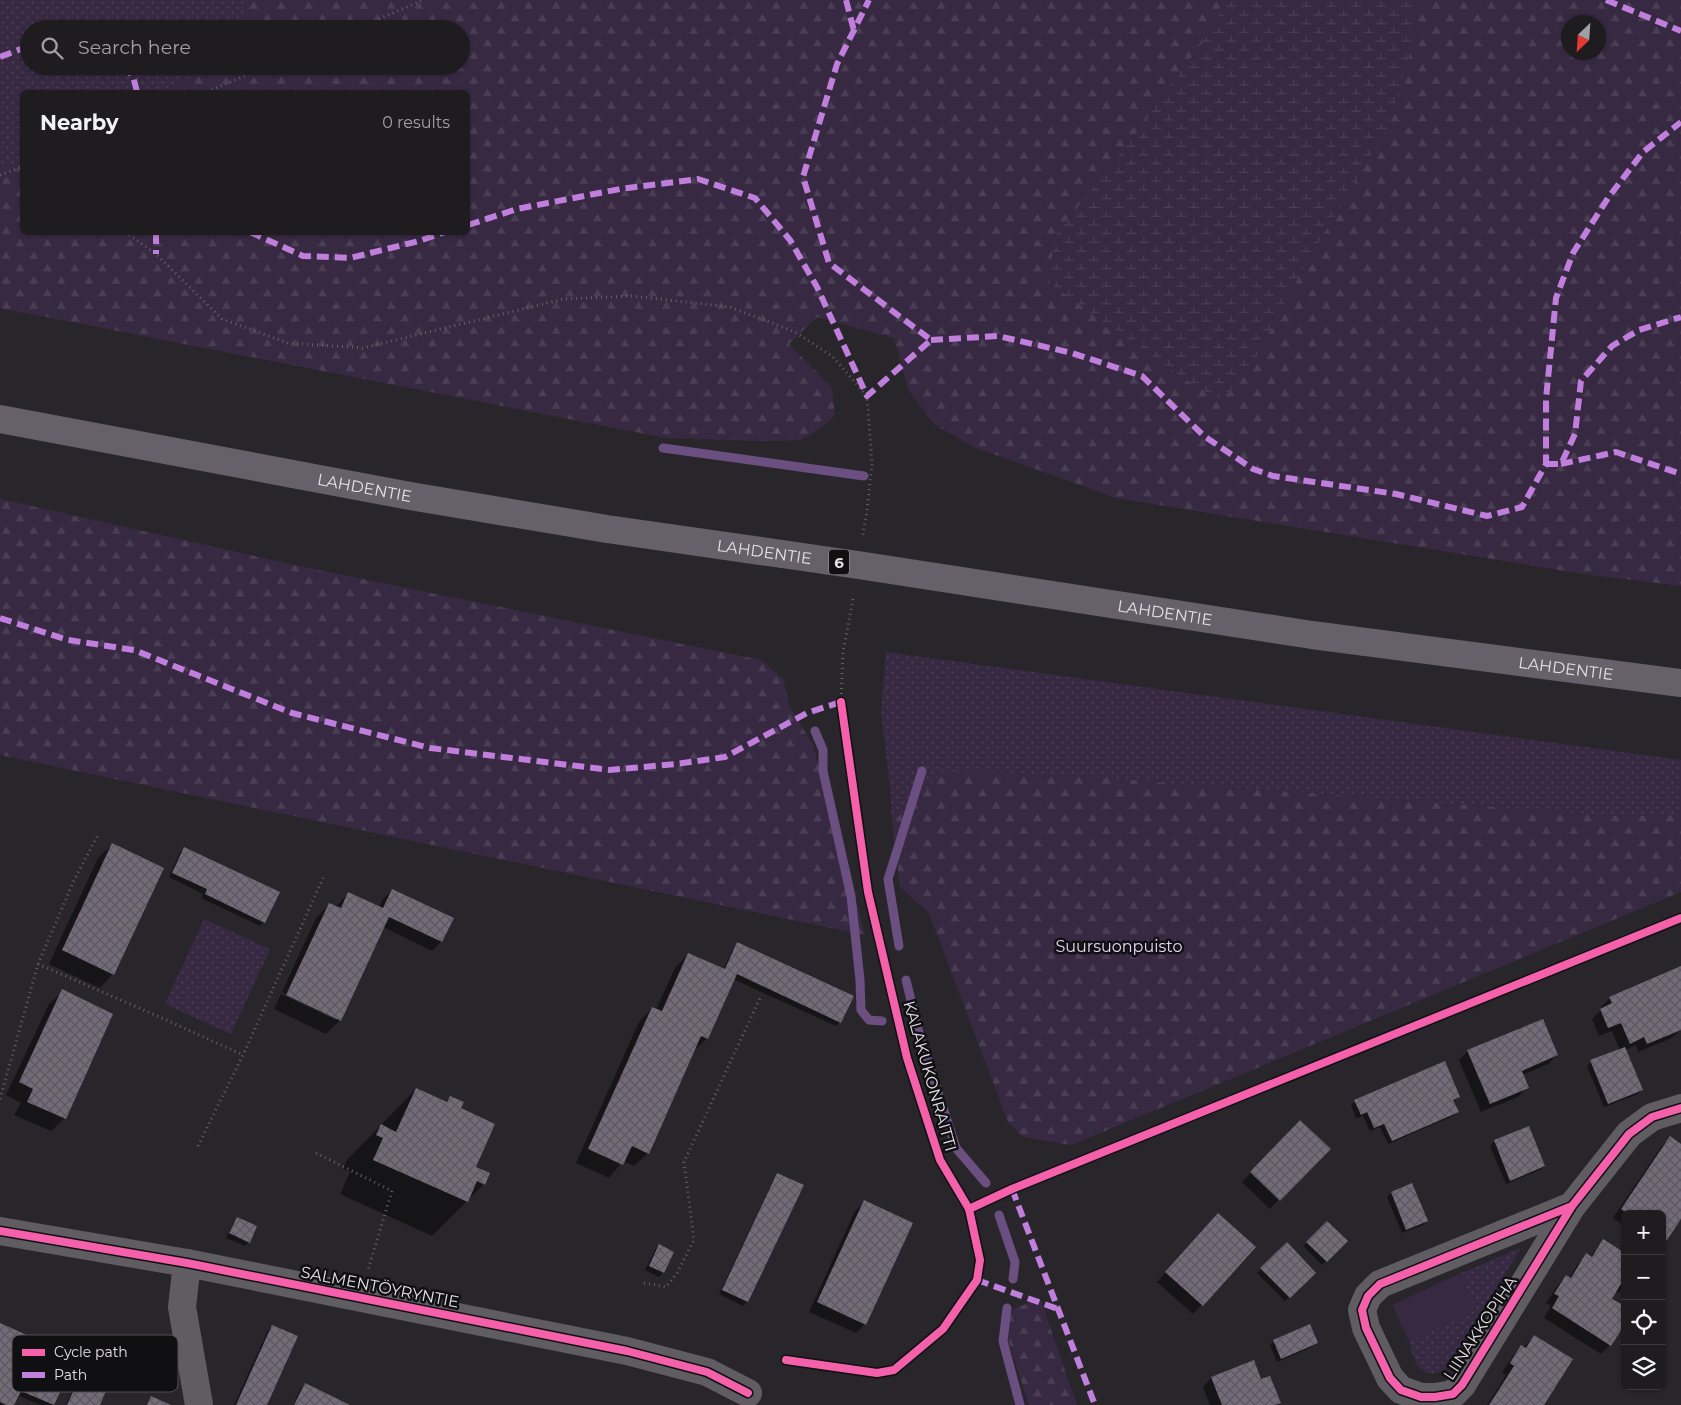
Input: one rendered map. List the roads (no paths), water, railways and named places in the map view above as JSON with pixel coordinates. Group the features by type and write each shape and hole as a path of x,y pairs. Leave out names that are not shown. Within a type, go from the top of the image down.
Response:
{"highway":[{"name":"LAHDENTIE","path":"0,418 400,494 607,529 858,565 1312,635 1681,683"}],"street":[{"name":"LIINAKKOPIHA","path":"1572,1206 1380,1284 1368,1296 1362,1310 1366,1328 1390,1378 1401,1390 1421,1397 1435,1397 1453,1394 1462,1385 1572,1206 1629,1134 1652,1117 1681,1108"},
{"name":"SALMENTÖYRYNTIE","path":"0,1231 187,1263 627,1351 707,1372 748,1392"},
{"path":"187,1263 182,1307 199,1405"}],"waterway":[{"path":"663,448 864,476"},
{"path":"815,731 823,750 823,771 851,896 860,980 861,1010 869,1020 882,1021"},
{"path":"899,946 888,879 922,771"},
{"path":"906,980 920,1037 956,1148 986,1183"},
{"path":"999,1215 1015,1262 1013,1279"},
{"path":"1007,1308 1003,1341 1020,1405"}],"park label":[{"name":"Suursuonpuisto","path":"1119,946"}]}
